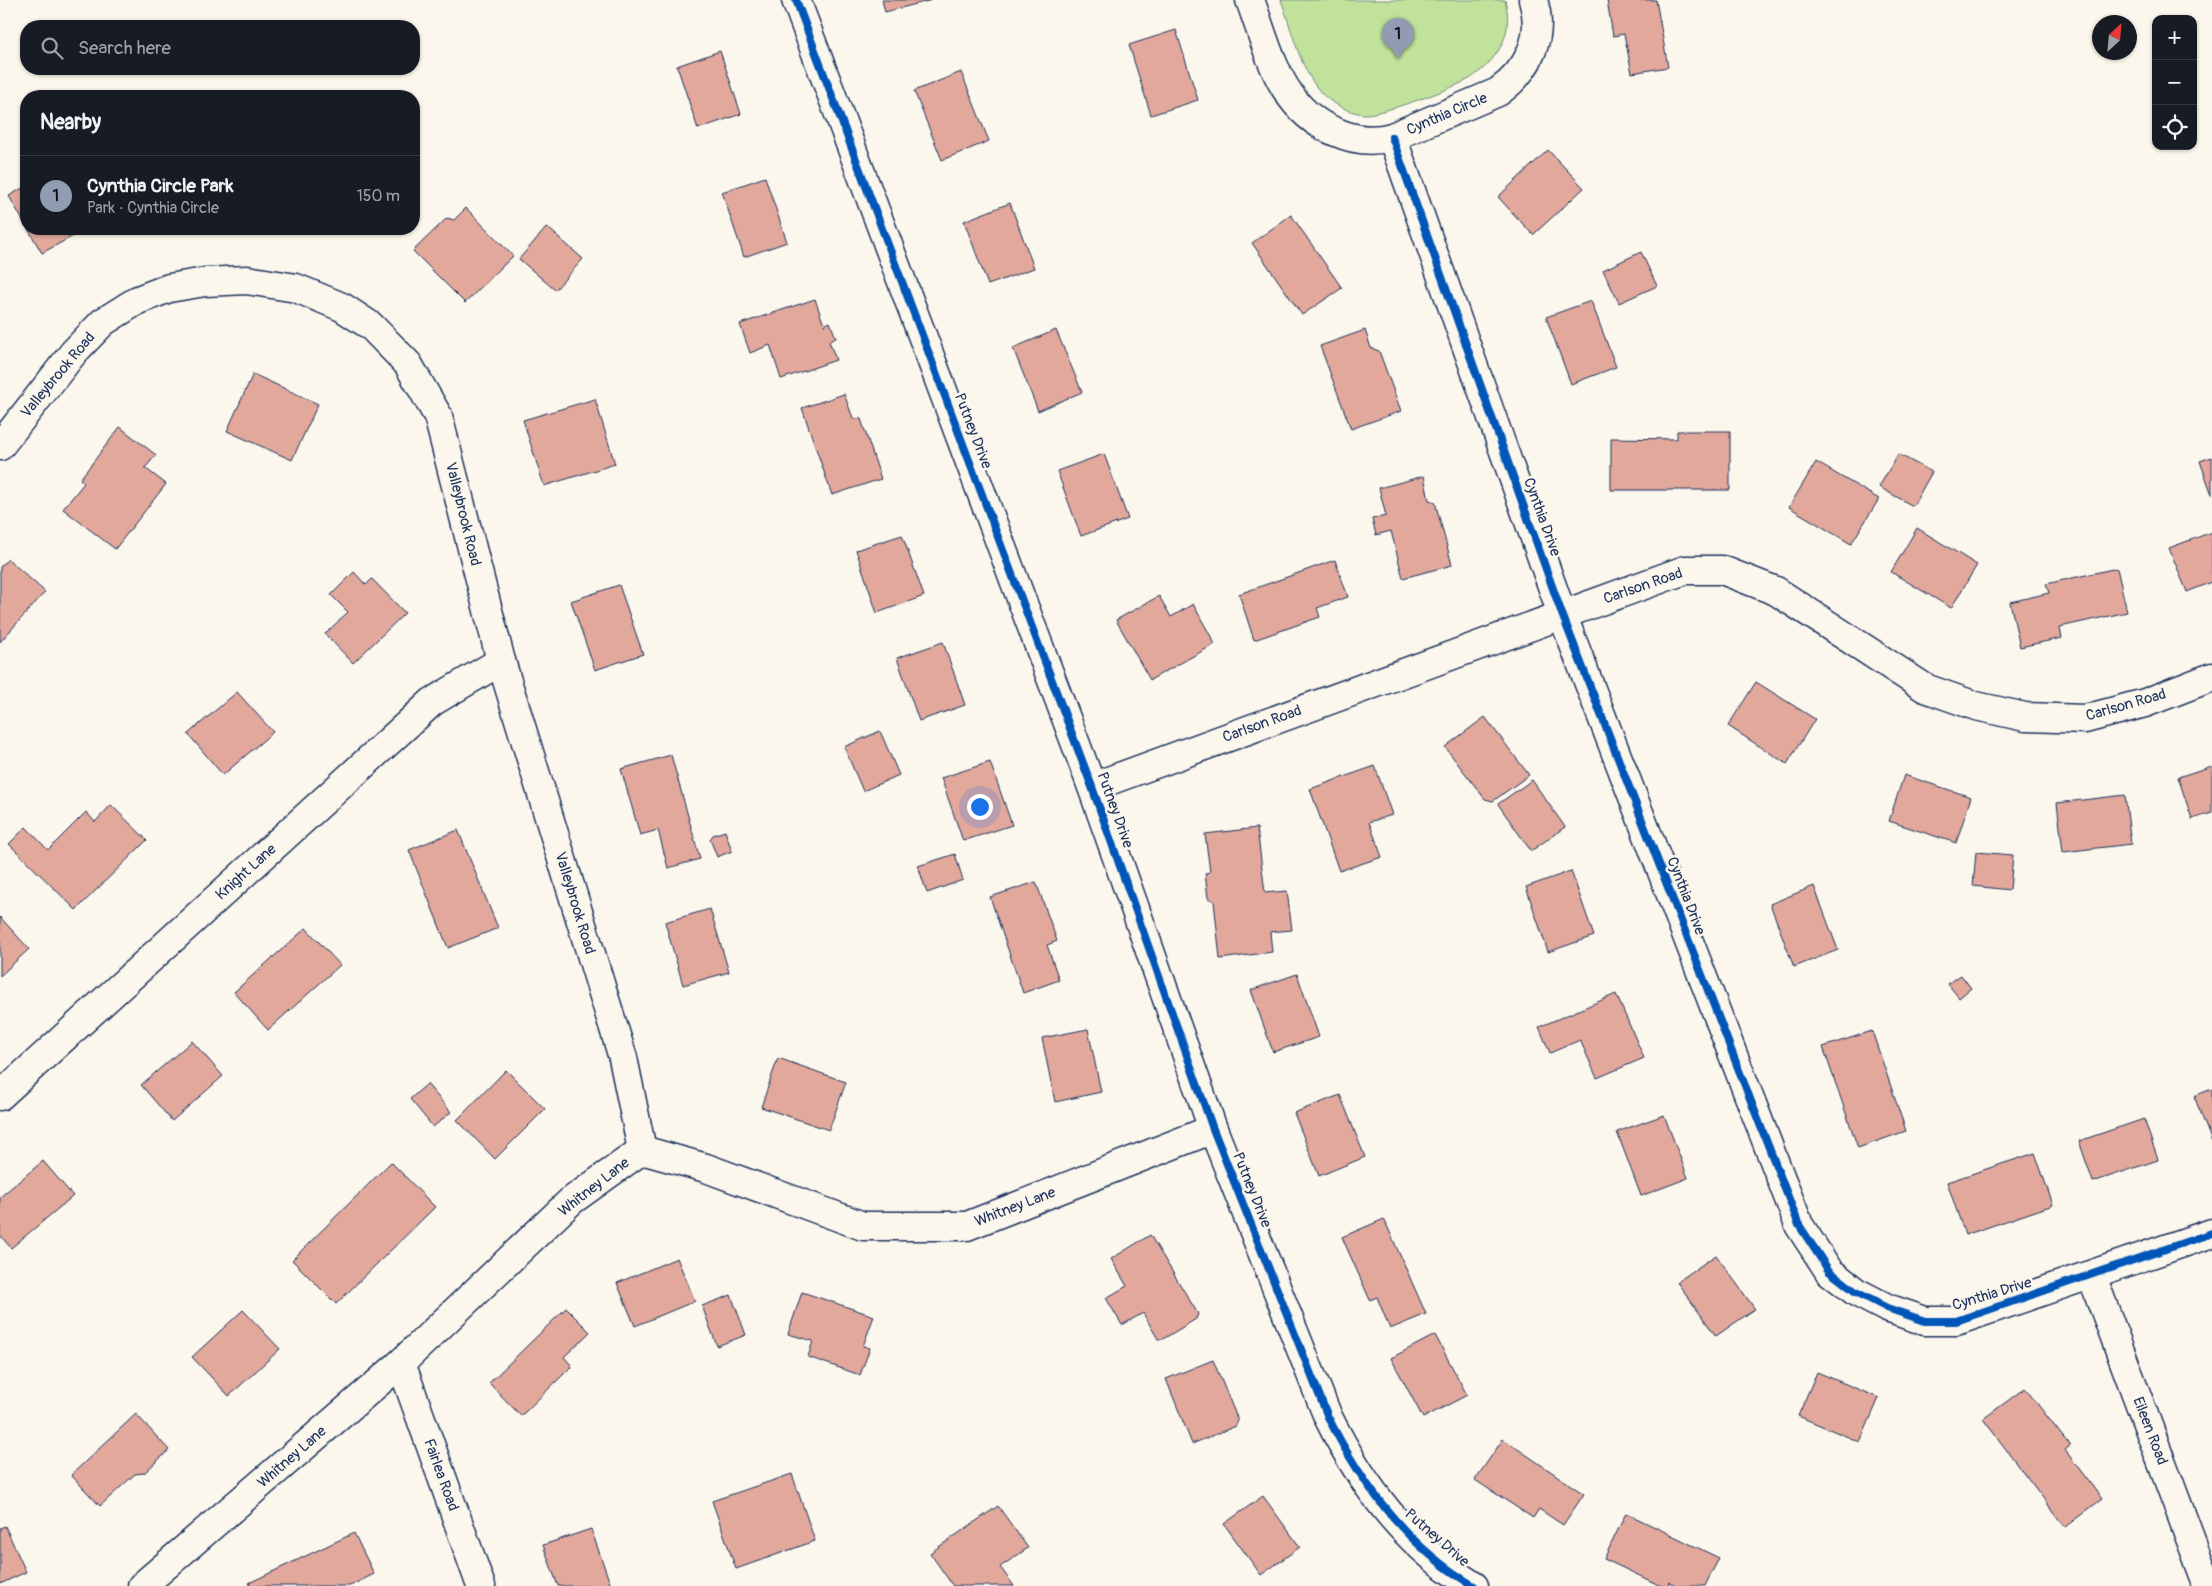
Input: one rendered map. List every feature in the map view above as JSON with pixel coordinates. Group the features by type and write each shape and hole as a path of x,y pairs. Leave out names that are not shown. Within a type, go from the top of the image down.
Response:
{"street":[{"name":"Putney Drive","path":"796,0 1092,787 1213,1129 1328,1417 1349,1459 1366,1486 1416,1542 1474,1586"},
{"name":"Cynthia Circle","path":"1250,0 1280,80 1294,104 1318,123 1345,136 1374,140 1392,137 1498,92 1510,84 1527,64 1533,50 1537,20 1533,0"},
{"name":"Cynthia Drive","path":"1392,137 1562,614 1799,1225 1829,1271 1856,1292 1887,1308 1925,1321 1956,1321 2092,1276 2212,1233"},
{"name":"Valleybrook Road","path":"0,446 74,352 103,322 138,300 170,288 205,282 247,280 296,288 342,308 370,326 408,364 438,416 501,661 623,1058 642,1150"},
{"name":"Carlson Road","path":"1092,787 1685,570 1722,570 1776,591 1925,688 1976,706 2025,717 2085,719 2145,703 2212,677"},
{"name":"Knight Lane","path":"0,1096 432,702 501,661"},
{"name":"Whitney Lane","path":"142,1586 401,1363 571,1201 642,1150 706,1168 862,1226 967,1226 1213,1129"},
{"name":"Eileen Road","path":"2092,1276 2208,1586"},
{"name":"Fairlea Road","path":"401,1363 481,1586"}],"green space":[{"path":"1281,0 1505,0 1508,21 1500,48 1491,61 1471,78 1451,88 1404,105 1376,113 1362,114 1346,110 1328,99 1311,79 1299,53"}],"building":[{"path":"882,0 932,0 885,12"},
{"path":"1607,0 1656,0 1668,67 1632,73 1624,34 1613,36"},
{"path":"1176,30 1198,100 1151,115 1129,45"},
{"path":"720,51 741,114 698,129 677,66"},
{"path":"961,72 989,141 942,160 914,91"},
{"path":"1548,150 1584,188 1533,235 1498,197"},
{"path":"765,177 787,242 744,257 722,192"},
{"path":"20,190 20,215 9,196"},
{"path":"1010,203 1034,268 988,285 964,221"},
{"path":"466,208 513,256 465,303 413,251 447,218 454,220"},
{"path":"1291,215 1342,288 1302,315 1252,243"},
{"path":"547,227 583,259 555,290 519,259"},
{"path":"32,235 75,235 42,253"},
{"path":"1641,252 1657,286 1619,303 1603,270"},
{"path":"815,299 824,325 830,322 836,338 829,341 836,360 781,379 770,345 750,353 740,324"},
{"path":"1591,301 1616,367 1571,384 1546,317"},
{"path":"1056,330 1082,392 1038,411 1013,348"},
{"path":"1365,330 1371,348 1379,351 1401,411 1351,429 1320,346"},
{"path":"253,374 318,404 292,460 227,431"},
{"path":"844,394 853,418 861,419 881,479 832,495 802,408"},
{"path":"595,399 615,464 544,486 523,420"},
{"path":"120,427 156,455 145,468 166,484 115,549 63,509 84,483 80,479"},
{"path":"1677,431 1730,431 1730,490 1611,490 1611,438 1677,439"},
{"path":"1104,454 1128,519 1081,536 1057,471"},
{"path":"1898,454 1932,472 1913,506 1879,487"},
{"path":"2212,457 2212,495 2200,461"},
{"path":"1816,462 1879,499 1851,544 1789,507"},
{"path":"1424,476 1429,500 1435,502 1452,565 1403,578 1391,531 1376,535 1372,519 1386,516 1379,488"},
{"path":"1917,528 1977,565 1951,608 1891,572"},
{"path":"2212,532 2212,582 2187,592 2169,548"},
{"path":"902,535 924,596 877,613 856,550"},
{"path":"8,559 45,592 0,642 0,567"},
{"path":"1335,560 1348,597 1317,608 1320,617 1254,640 1239,594"},
{"path":"2117,568 2127,612 2060,627 2062,638 2020,647 2010,602 2049,593 2046,584"},
{"path":"354,572 366,585 372,579 405,613 353,663 325,634 348,612 331,595"},
{"path":"619,585 643,654 595,670 571,601"},
{"path":"1159,596 1171,617 1193,604 1215,644 1150,680 1116,620"},
{"path":"943,642 965,705 919,721 897,658"},
{"path":"1756,682 1815,719 1787,764 1728,726"},
{"path":"237,692 273,732 223,775 188,734"},
{"path":"1485,717 1529,775 1493,801 1485,799 1445,747"},
{"path":"880,731 899,775 863,791 844,747"},
{"path":"671,755 700,859 668,868 658,830 640,835 621,769"},
{"path":"990,762 1012,825 963,841 941,778"},
{"path":"1375,766 1392,815 1369,822 1382,857 1339,871 1310,789"},
{"path":"2212,766 2212,813 2192,819 2178,777"},
{"path":"1904,775 1971,797 1956,843 1889,821"},
{"path":"1532,780 1565,827 1531,851 1498,804"},
{"path":"2125,795 2131,844 2063,852 2057,803"},
{"path":"111,805 147,840 76,910 9,844 26,827 48,850 86,812 95,822"},
{"path":"1257,828 1265,893 1287,891 1292,930 1270,932 1272,952 1220,959 1214,901 1208,898 1205,873 1210,872 1205,834"},
{"path":"458,830 498,928 448,948 409,850"},
{"path":"725,831 732,851 717,857 710,839 713,835"},
{"path":"1976,852 2013,855 2010,890 1973,886"},
{"path":"955,854 963,880 927,893 918,866"},
{"path":"1571,871 1594,936 1548,952 1526,887"},
{"path":"1036,882 1057,941 1047,945 1059,980 1023,993 990,897"},
{"path":"1814,886 1838,950 1794,967 1770,904"},
{"path":"710,909 729,972 683,985 665,922"},
{"path":"0,917 29,949 0,976"},
{"path":"306,928 340,965 268,1030 234,992"},
{"path":"1297,974 1319,1037 1273,1052 1251,990"},
{"path":"1961,975 1971,988 1959,998 1948,984"},
{"path":"1616,994 1644,1058 1597,1078 1580,1040 1550,1053 1539,1027"},
{"path":"1088,1029 1101,1092 1055,1102 1042,1038"},
{"path":"1872,1031 1906,1131 1858,1148 1823,1047"},
{"path":"192,1041 223,1076 172,1121 141,1085"},
{"path":"778,1058 846,1082 829,1130 761,1107"},
{"path":"506,1070 545,1109 495,1159 457,1120"},
{"path":"427,1084 451,1112 433,1127 410,1099"},
{"path":"2212,1089 2212,1142 2194,1096"},
{"path":"1340,1095 1365,1157 1319,1176 1294,1113"},
{"path":"1664,1115 1688,1178 1641,1196 1617,1132"},
{"path":"2144,1119 2158,1160 2093,1182 2079,1141"},
{"path":"2035,1153 2053,1205 1965,1235 1947,1182"},
{"path":"43,1161 73,1196 11,1248 0,1235 0,1197"},
{"path":"391,1162 435,1207 336,1304 292,1260"},
{"path":"1384,1219 1426,1314 1390,1329 1377,1297 1370,1300 1342,1237"},
{"path":"1150,1235 1198,1314 1196,1319 1163,1339 1158,1339 1143,1313 1122,1325 1106,1298 1127,1286 1111,1259"},
{"path":"1716,1255 1755,1309 1716,1336 1677,1282"},
{"path":"677,1258 695,1301 635,1326 617,1283"},
{"path":"802,1292 874,1316 863,1346 870,1348 860,1375 808,1357 813,1341 788,1334"},
{"path":"731,1295 746,1335 717,1346 702,1306"},
{"path":"566,1308 590,1332 564,1357 572,1366 521,1416 489,1383"},
{"path":"243,1310 280,1349 229,1396 192,1357"},
{"path":"1435,1335 1467,1395 1423,1418 1391,1358"},
{"path":"1213,1360 1238,1420 1236,1426 1192,1444 1166,1379"},
{"path":"1817,1372 1879,1398 1860,1442 1798,1416"},
{"path":"2025,1388 2070,1446 2065,1450 2102,1499 2065,1527 1983,1419"},
{"path":"136,1414 169,1450 144,1473 135,1474 100,1506 71,1475"},
{"path":"1503,1439 1584,1494 1563,1525 1539,1509 1533,1518 1475,1480"},
{"path":"792,1474 815,1541 736,1569 712,1501"},
{"path":"1263,1496 1300,1547 1261,1575 1224,1524"},
{"path":"998,1506 1028,1548 1000,1567 1014,1586 953,1586 930,1553"},
{"path":"1626,1513 1719,1558 1705,1586 1677,1586 1669,1582 1667,1586 1661,1586 1604,1559"},
{"path":"5,1526 26,1572 0,1584 0,1528"},
{"path":"591,1529 611,1586 558,1586 543,1545"},
{"path":"354,1533 374,1574 350,1586 251,1586 249,1583"}],"cycle path":[{"path":"796,0 1092,787 1213,1129 1328,1417 1371,1490 1407,1533 1428,1553 1474,1586"},
{"path":"1392,137 1562,614 1799,1225 1829,1271 1856,1292 1887,1308 1925,1321 1956,1321 2212,1233"}],"place":[{"name":"Cynthia Circle Park","path":"1398,59"}]}
